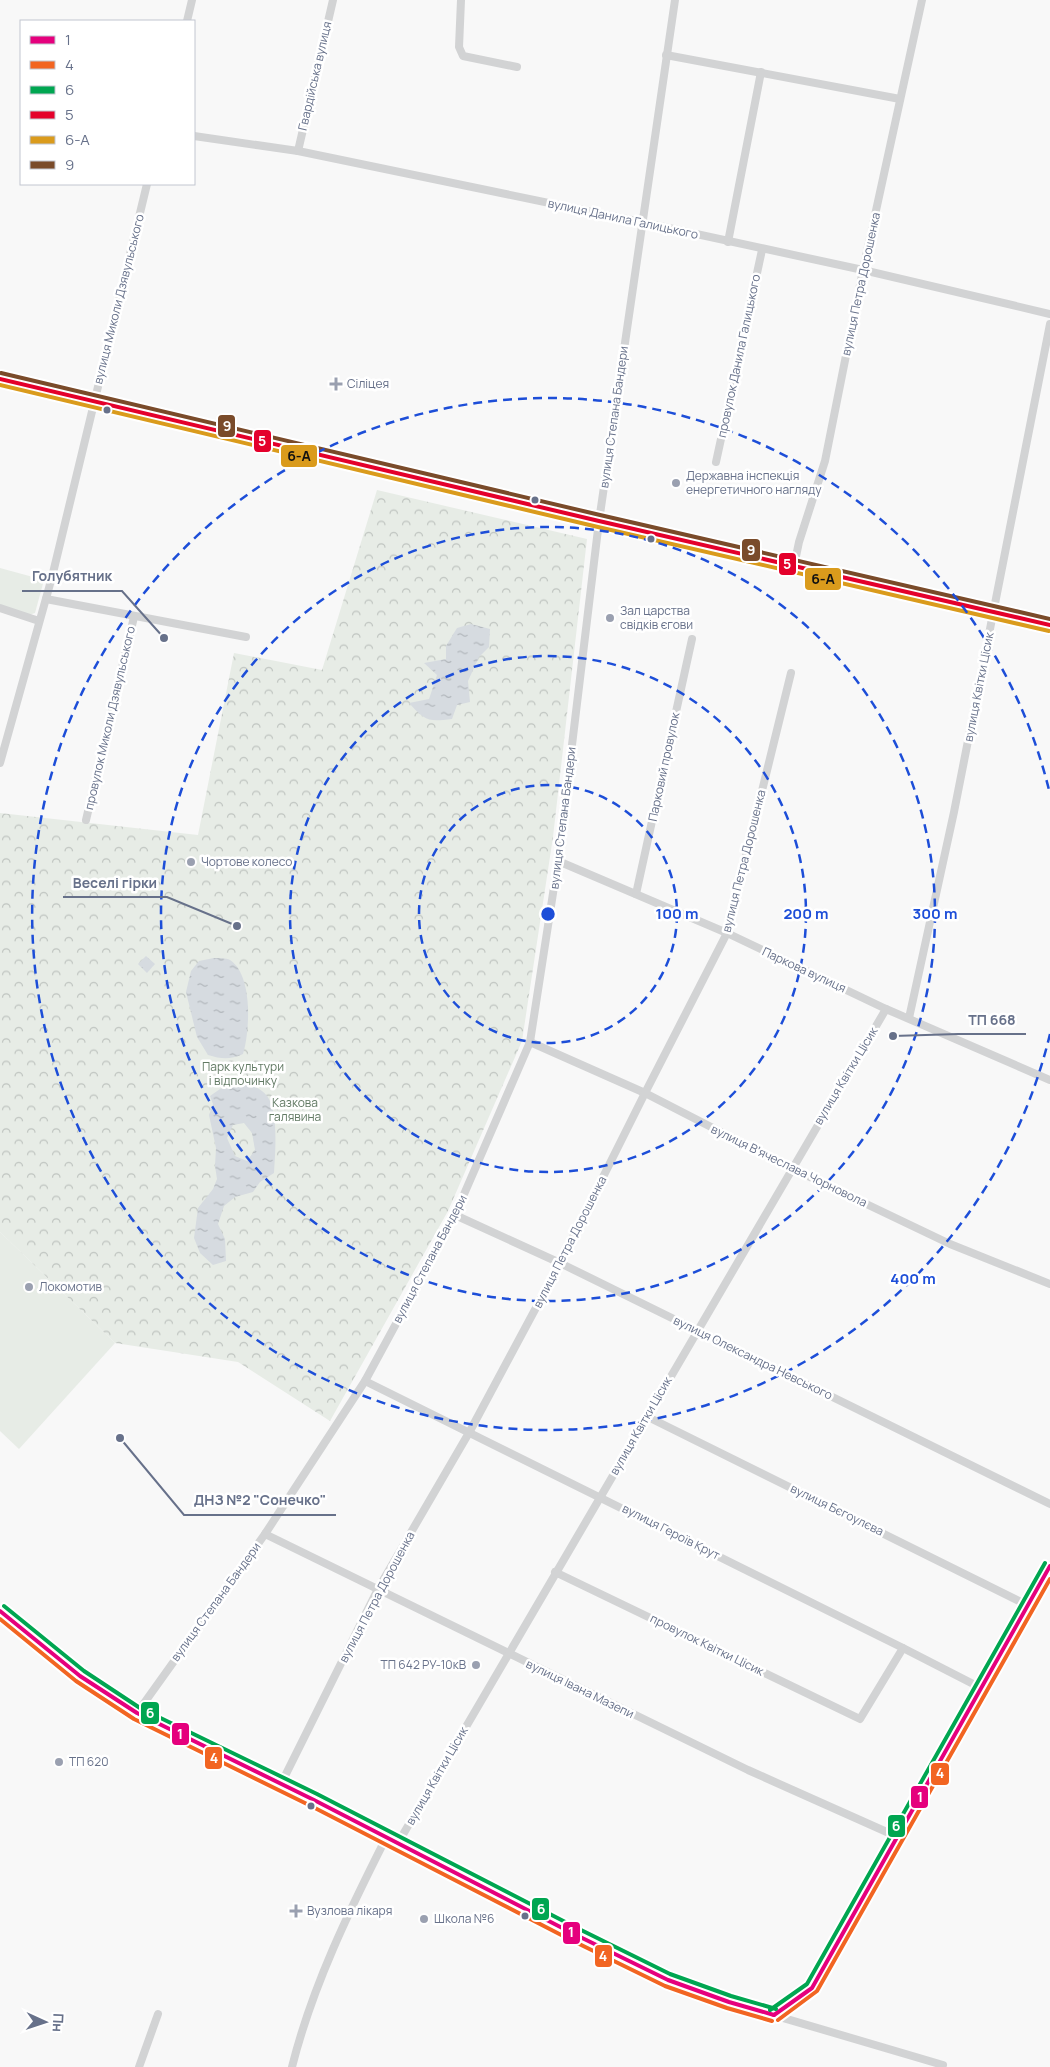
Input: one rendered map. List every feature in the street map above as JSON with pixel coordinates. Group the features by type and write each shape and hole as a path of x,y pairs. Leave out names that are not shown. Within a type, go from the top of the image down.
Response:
{"street":[{"path":"187,20 192,0"},
{"name":"Гвардійська вулиця","path":"298,151 333,0"},
{"path":"461,0 459,47 463,56 517,68"},
{"name":"вулиця Степана Бандери","path":"137,1712 265,1534 364,1380 455,1215 530,1042 558,861 599,521 641,222 675,0"},
{"name":"вулиця Петра Дорошенка","path":"794,566 799,542 825,461 863,270 922,0"},
{"path":"666,55 900,99"},
{"path":"728,242 761,72"},
{"name":"вулиця Данила Галицького","path":"195,136 298,151 641,222 762,250 863,270 1050,314"},
{"name":"вулиця Миколи Дзявульського","path":"0,763 46,598 147,185"},
{"name":"провулок Данила Галицького","path":"716,462 762,250"},
{"name":"вулиця Квітки Цісик","path":"909,1018 954,812 1050,324"},
{"path":"0,379 599,521 1050,625"},
{"path":"46,598 246,638"},
{"path":"0,608 40,621"},
{"name":"провулок Миколи Дзявульського","path":"86,820 134,617"},
{"name":"Парковий провулок","path":"636,894 692,639"},
{"name":"вулиця Петра Дорошенка","path":"281,1784 378,1589 470,1432 560,1263 727,933 791,673"},
{"name":"Паркова вулиця","path":"558,861 727,933 886,1009 1050,1080"},
{"name":"вулиця Квітки Цісик","path":"398,1843 646,1416 886,1009"},
{"name":"вулиця Вʼячеслава Чорновола","path":"530,1042 645,1093 792,1168 950,1244 1050,1284"},
{"name":"вулиця Олександра Невського","path":"455,1215 560,1263 1050,1504"},
{"name":"вулиця Героїв Крут","path":"364,1380 981,1688"},
{"name":"вулиця Бєгоулєва","path":"646,1416 1027,1605"},
{"name":"вулиця Івана Мазепи","path":"265,1534 748,1770 898,1837"},
{"path":"774,2015 812,1988 1050,1566"},
{"name":"провулок Квітки Цісик","path":"555,1572 860,1718 903,1648"},
{"path":"0,1611 80,1676 137,1712 398,1843 572,1934 668,1980 729,2002 942,2067"},
{"path":"292,2067 301,2035 325,1970 345,1922 386,1838"},
{"path":"139,2067 158,2014"}],"green space":[{"name":"Парк культури і відпочинку","path":"377,490 587,539 553,837 522,1041 448,1211 330,1421 238,1362 115,1343 0,1232 0,813 198,835 234,653 322,670"},
{"path":"0,568 44,580 35,613 29,615 0,606"},
{"name":"Локомотив","path":"0,1232 115,1343 19,1449 0,1431"}],"water":[{"path":"471,624 490,629 489,647 479,657 468,681 470,702 457,705 452,719 427,719 419,714 409,703 429,699 437,675 424,663 446,659 446,646 457,628"},
{"path":"146,956 155,964 147,973 138,964"},
{"path":"214,958 228,959 237,967 243,978 246,990 248,1018 243,1054 230,1058 208,1055 197,1037 186,992 191,971 199,961"},
{"path":"240,1081 258,1088 267,1096 271,1103 275,1122 274,1173 260,1182 253,1192 235,1197 224,1206 218,1224 225,1239 226,1261 213,1265 200,1253 194,1238 198,1208 213,1189 217,1179 215,1166 216,1148 209,1115 213,1104 210,1096 230,1082","holes":["244,1123 252,1133 255,1150 247,1161 235,1156 227,1138 233,1125"]}],"transit line":[{"name":"9","path":"1,373 1050,619"},
{"name":"5","path":"0,379 599,521 1050,625"},
{"name":"6-А","path":"0,385 598,527 1049,631"},
{"name":"6","path":"770,2010 807,1984 1045,1563"},
{"name":"1","path":"774,2015 812,1988 1050,1566"},
{"name":"4","path":"778,2020 817,1991 1050,1579"},
{"name":"6","path":"4,1606 84,1671 140,1708 317,1794 670,1974 731,1996 776,2009"},
{"name":"1","path":"0,1611 80,1676 137,1713 314,1800 572,1933 668,1980 729,2002 774,2015"},
{"name":"4","path":"0,1619 76,1681 134,1719 311,1806 569,1939 665,1986 727,2008 772,2021"}],"place":[{"name":"Сіліцея","path":"336,384"},
{"name":"Державна інспекція енергетичного нагляду","path":"676,483"},
{"name":"Зал царства свідків єгови","path":"610,618"},
{"name":"Голубятник","path":"164,638"},
{"name":"Чортове колесо","path":"191,862"},
{"name":"Веселі гірки","path":"237,926"},
{"name":"ТП 668","path":"893,1036"},
{"name":"Локомотив","path":"29,1287"},
{"name":"ДНЗ №2 \"Сонечко\"","path":"120,1438"},
{"name":"ТП 642 РУ-10кВ","path":"476,1665"},
{"name":"ТП 620","path":"59,1762"},
{"name":"Вузлова лікаря","path":"296,1911"},
{"name":"Школа №6","path":"424,1919"}],"park label":[{"name":"Казкова галявина","path":"295,1110"}]}
